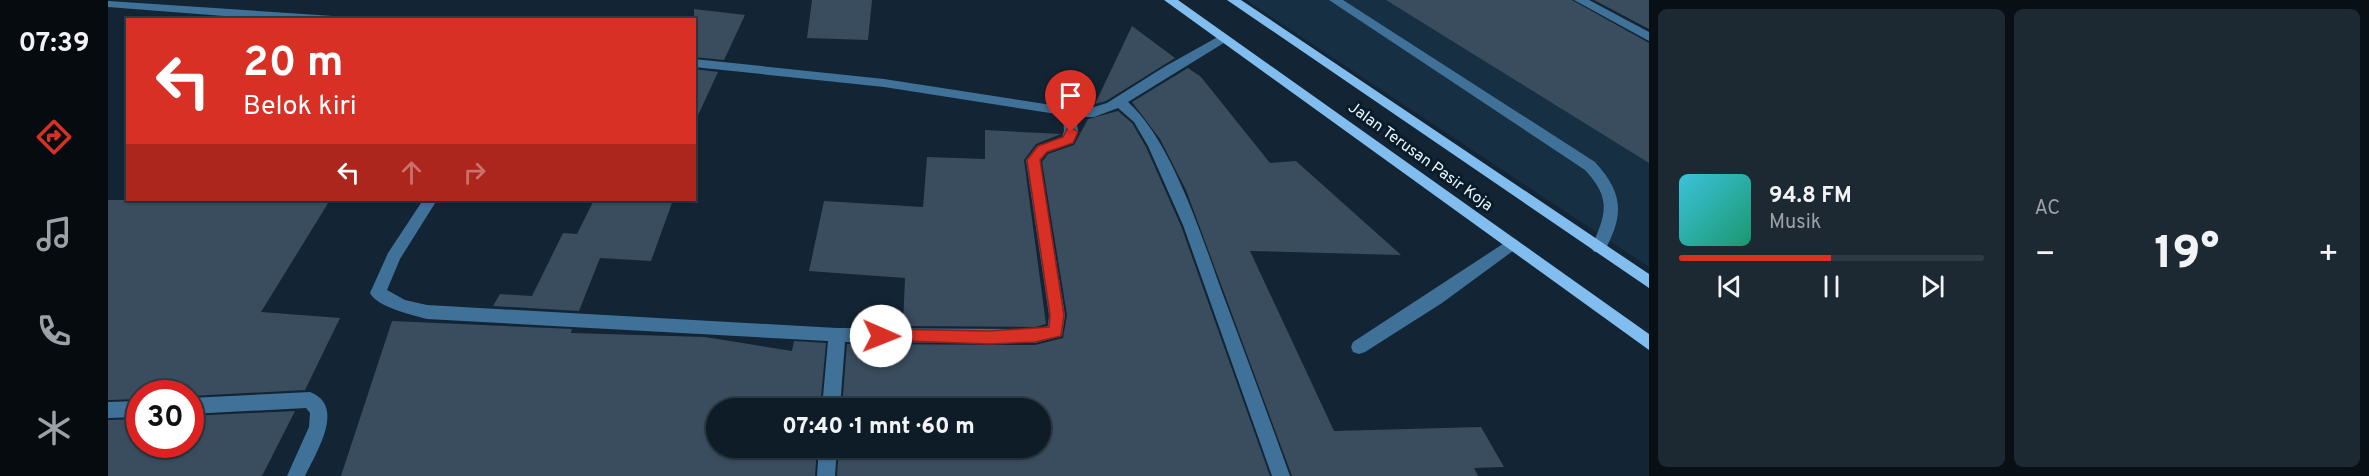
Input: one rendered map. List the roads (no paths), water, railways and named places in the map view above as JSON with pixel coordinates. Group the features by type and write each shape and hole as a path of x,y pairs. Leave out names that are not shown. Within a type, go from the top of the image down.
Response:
{"main road":[{"name":"Jalan Terusan Pasir Koja","path":"1170,0 1649,343"},
{"name":"Jalan Terusan Pasir Koja","path":"1233,0 1649,282"}],"street":[{"path":"1335,0 1590,166 1603,180 1615,204 1612,220 1599,248"},
{"path":"1580,0 1649,37"},
{"path":"108,4 305,18"},
{"path":"696,63 884,82 1069,114 1097,113 1121,103 1149,81 1223,38"},
{"path":"1121,103 1139,118 1155,146 1190,225 1281,476"},
{"path":"429,201 393,257 378,293 401,305 427,312 837,335 1035,336 1056,331 1057,315 1033,160 1042,149 1068,140 1071,132 1069,114"},
{"path":"1359,347 1436,298 1512,244"},
{"path":"832,398 837,335"},
{"path":"204,405 310,400 319,411 318,427 296,476"},
{"path":"108,410 126,409"},
{"path":"826,476 827,458"}]}
